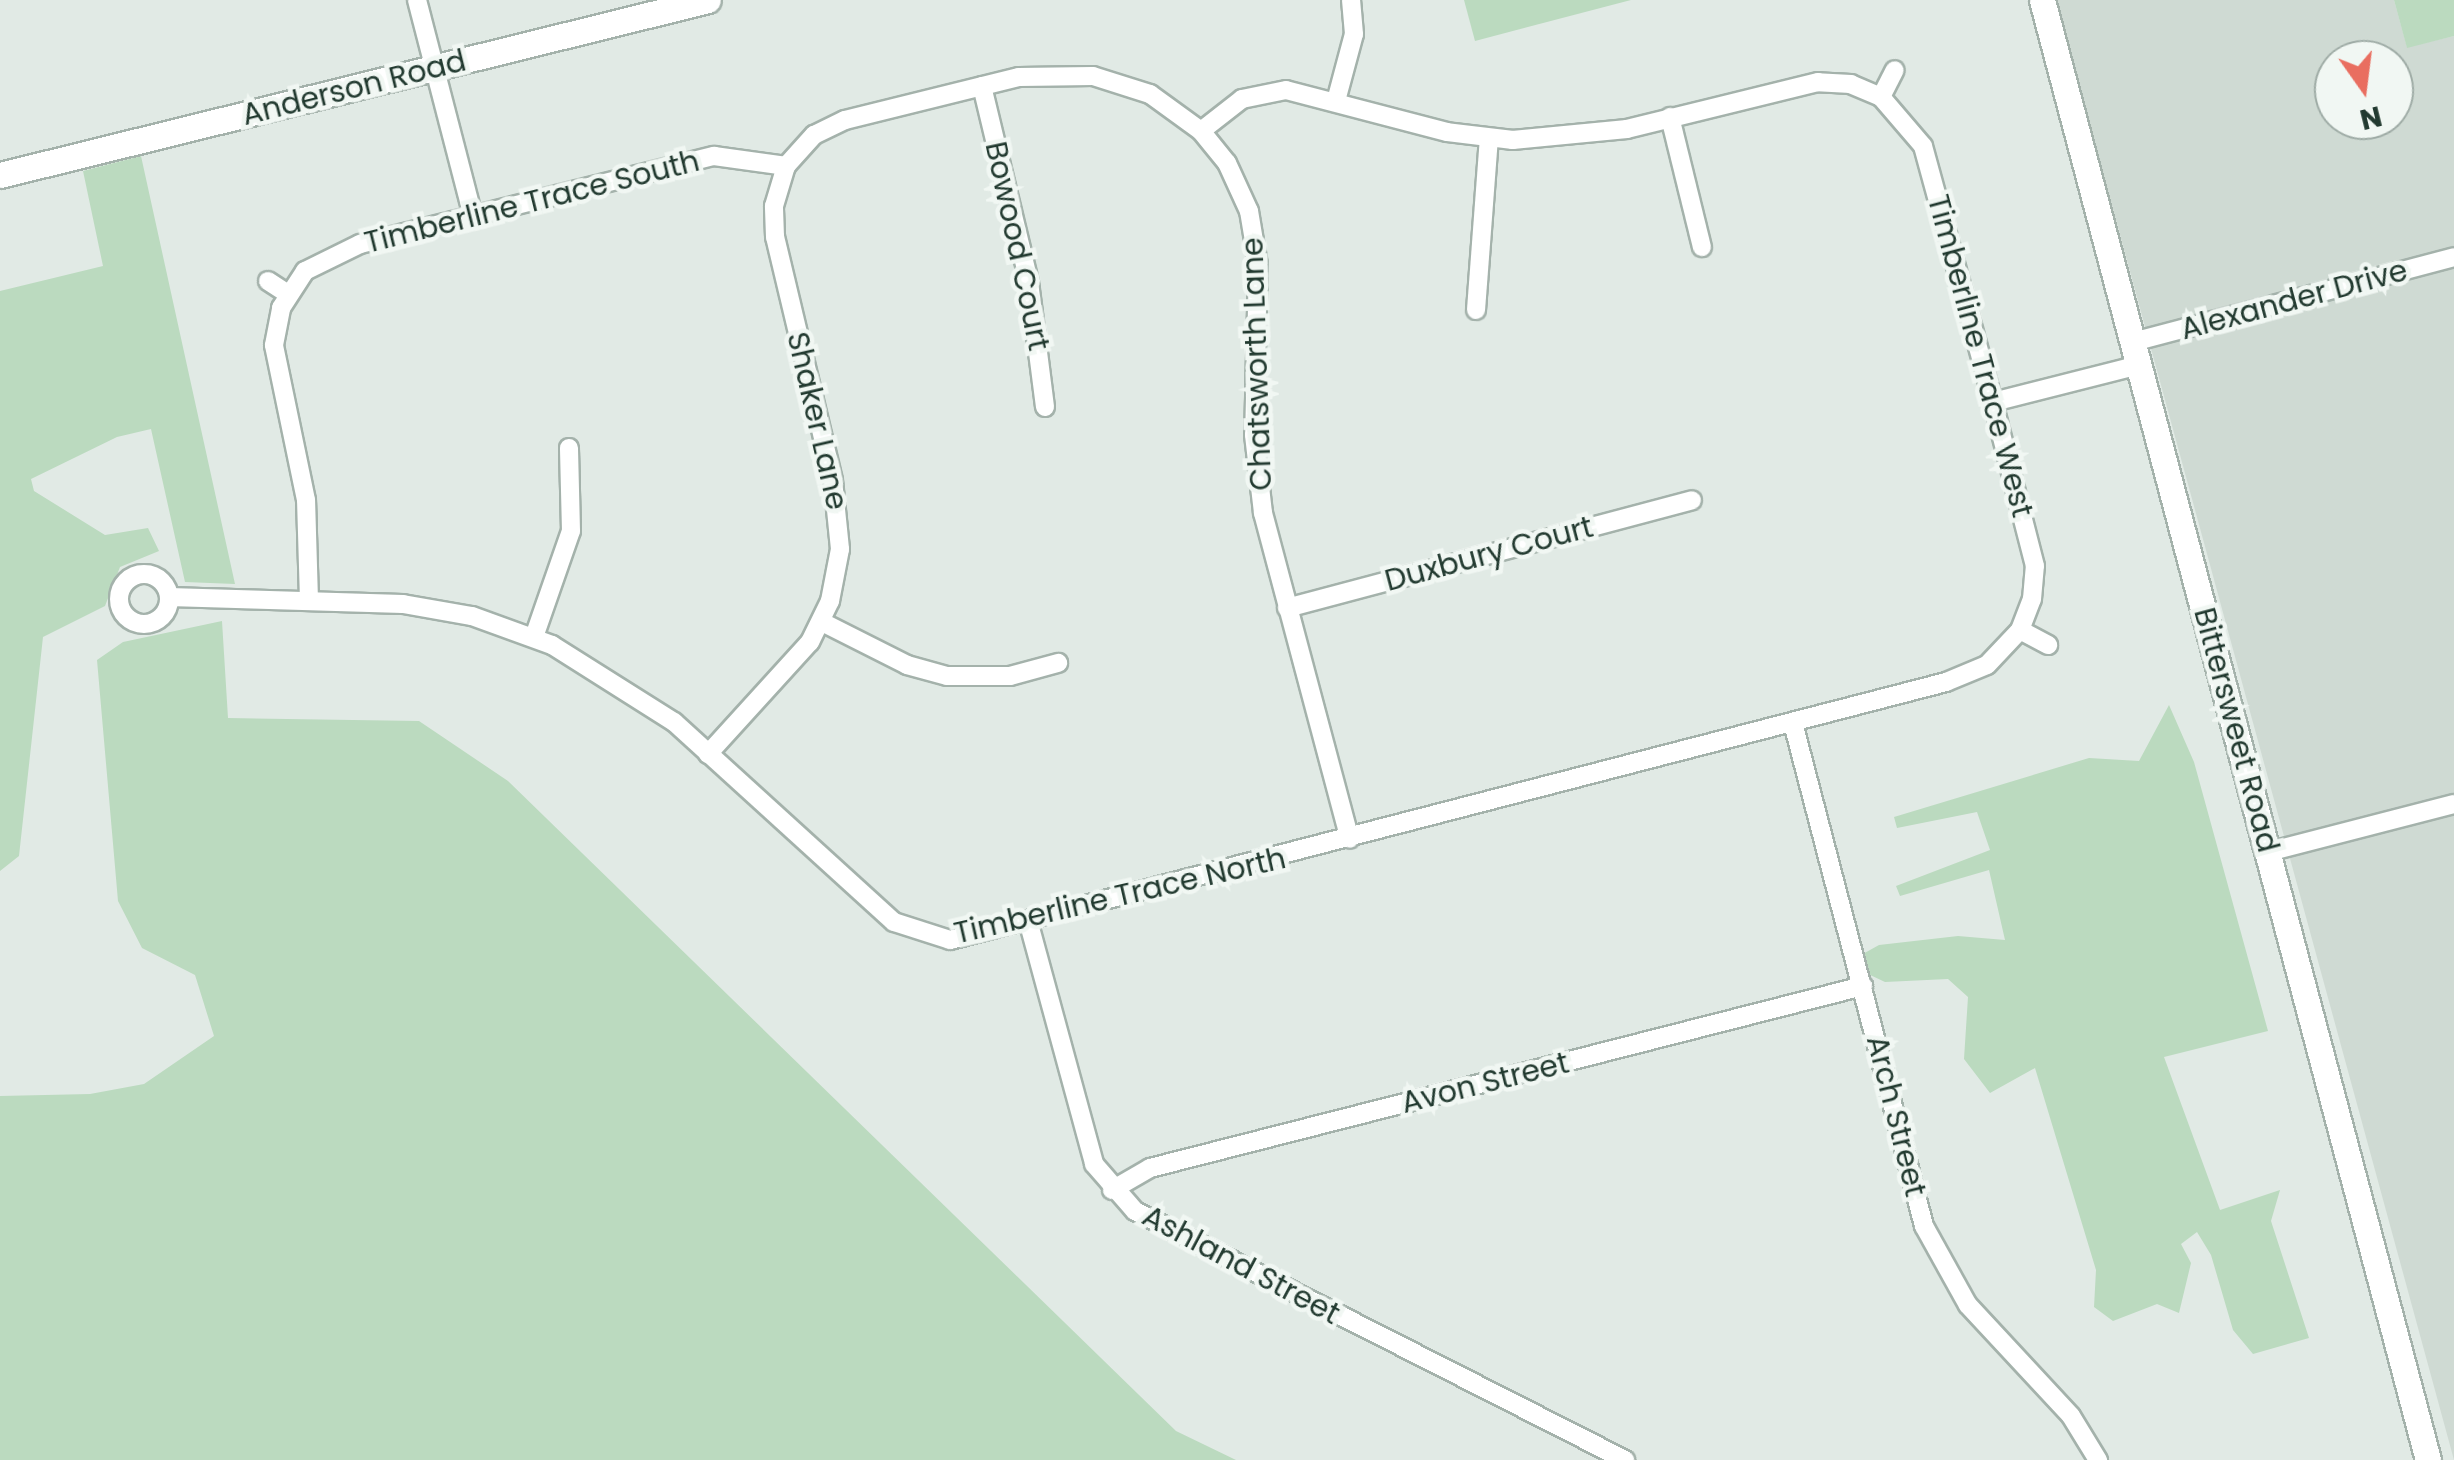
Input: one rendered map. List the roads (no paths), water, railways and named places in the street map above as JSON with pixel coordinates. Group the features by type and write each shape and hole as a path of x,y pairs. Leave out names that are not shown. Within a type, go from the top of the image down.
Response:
{"street":[{"path":"417,0 473,217"},
{"name":"Anderson Road","path":"0,175 708,0"},
{"path":"1336,100 1354,34 1351,0"},
{"name":"Bittersweet Road","path":"2042,0 2428,1460"},
{"path":"786,166 828,127 1036,74 1092,76 1150,94 1202,132 1232,104 1264,92 1299,90 1489,138 1562,139 1818,82 1851,84 1882,97 1895,70"},
{"name":"Bowood Court","path":"982,86 1029,282 1045,407"},
{"name":"Timberline Trace West","path":"1882,97 1912,126 1928,158 1994,402 2034,566 2032,600 2020,630"},
{"path":"1670,117 1702,248"},
{"name":"Chatsworth Lane","path":"1202,132 1239,186 1254,232 1256,472 1287,608 1350,840"},
{"path":"1476,310 1489,138"},
{"name":"Timberline Trace South","path":"284,301 306,271 342,250 714,156 786,166"},
{"name":"Shaker Lane","path":"708,754 797,660 822,622 840,529 775,237 774,206 786,166"},
{"name":"Alexander Drive","path":"1994,402 2136,354 2454,257"},
{"path":"268,281 284,301 274,362 306,500 309,600"},
{"path":"534,637 571,531 570,448"},
{"name":"Duxbury Court","path":"1287,608 1692,500"},
{"name":"Timberline Trace North","path":"169,598 309,600 434,608 534,637 620,682 708,754 903,928 950,940 1028,924 1972,674 2020,630"},
{"path":"822,622 907,665 947,676 984,679 1058,663"},
{"path":"2020,630 2048,644"},
{"name":"Arch Street","path":"1793,722 1933,1247 1968,1306 2060,1403 2098,1460"},
{"path":"2268,852 2454,804"},
{"name":"Ashland Street","path":"1028,924 1088,1149 1112,1190 1158,1226 1625,1460"},
{"name":"Avon Street","path":"1112,1190 1150,1168 1863,986"}]}
